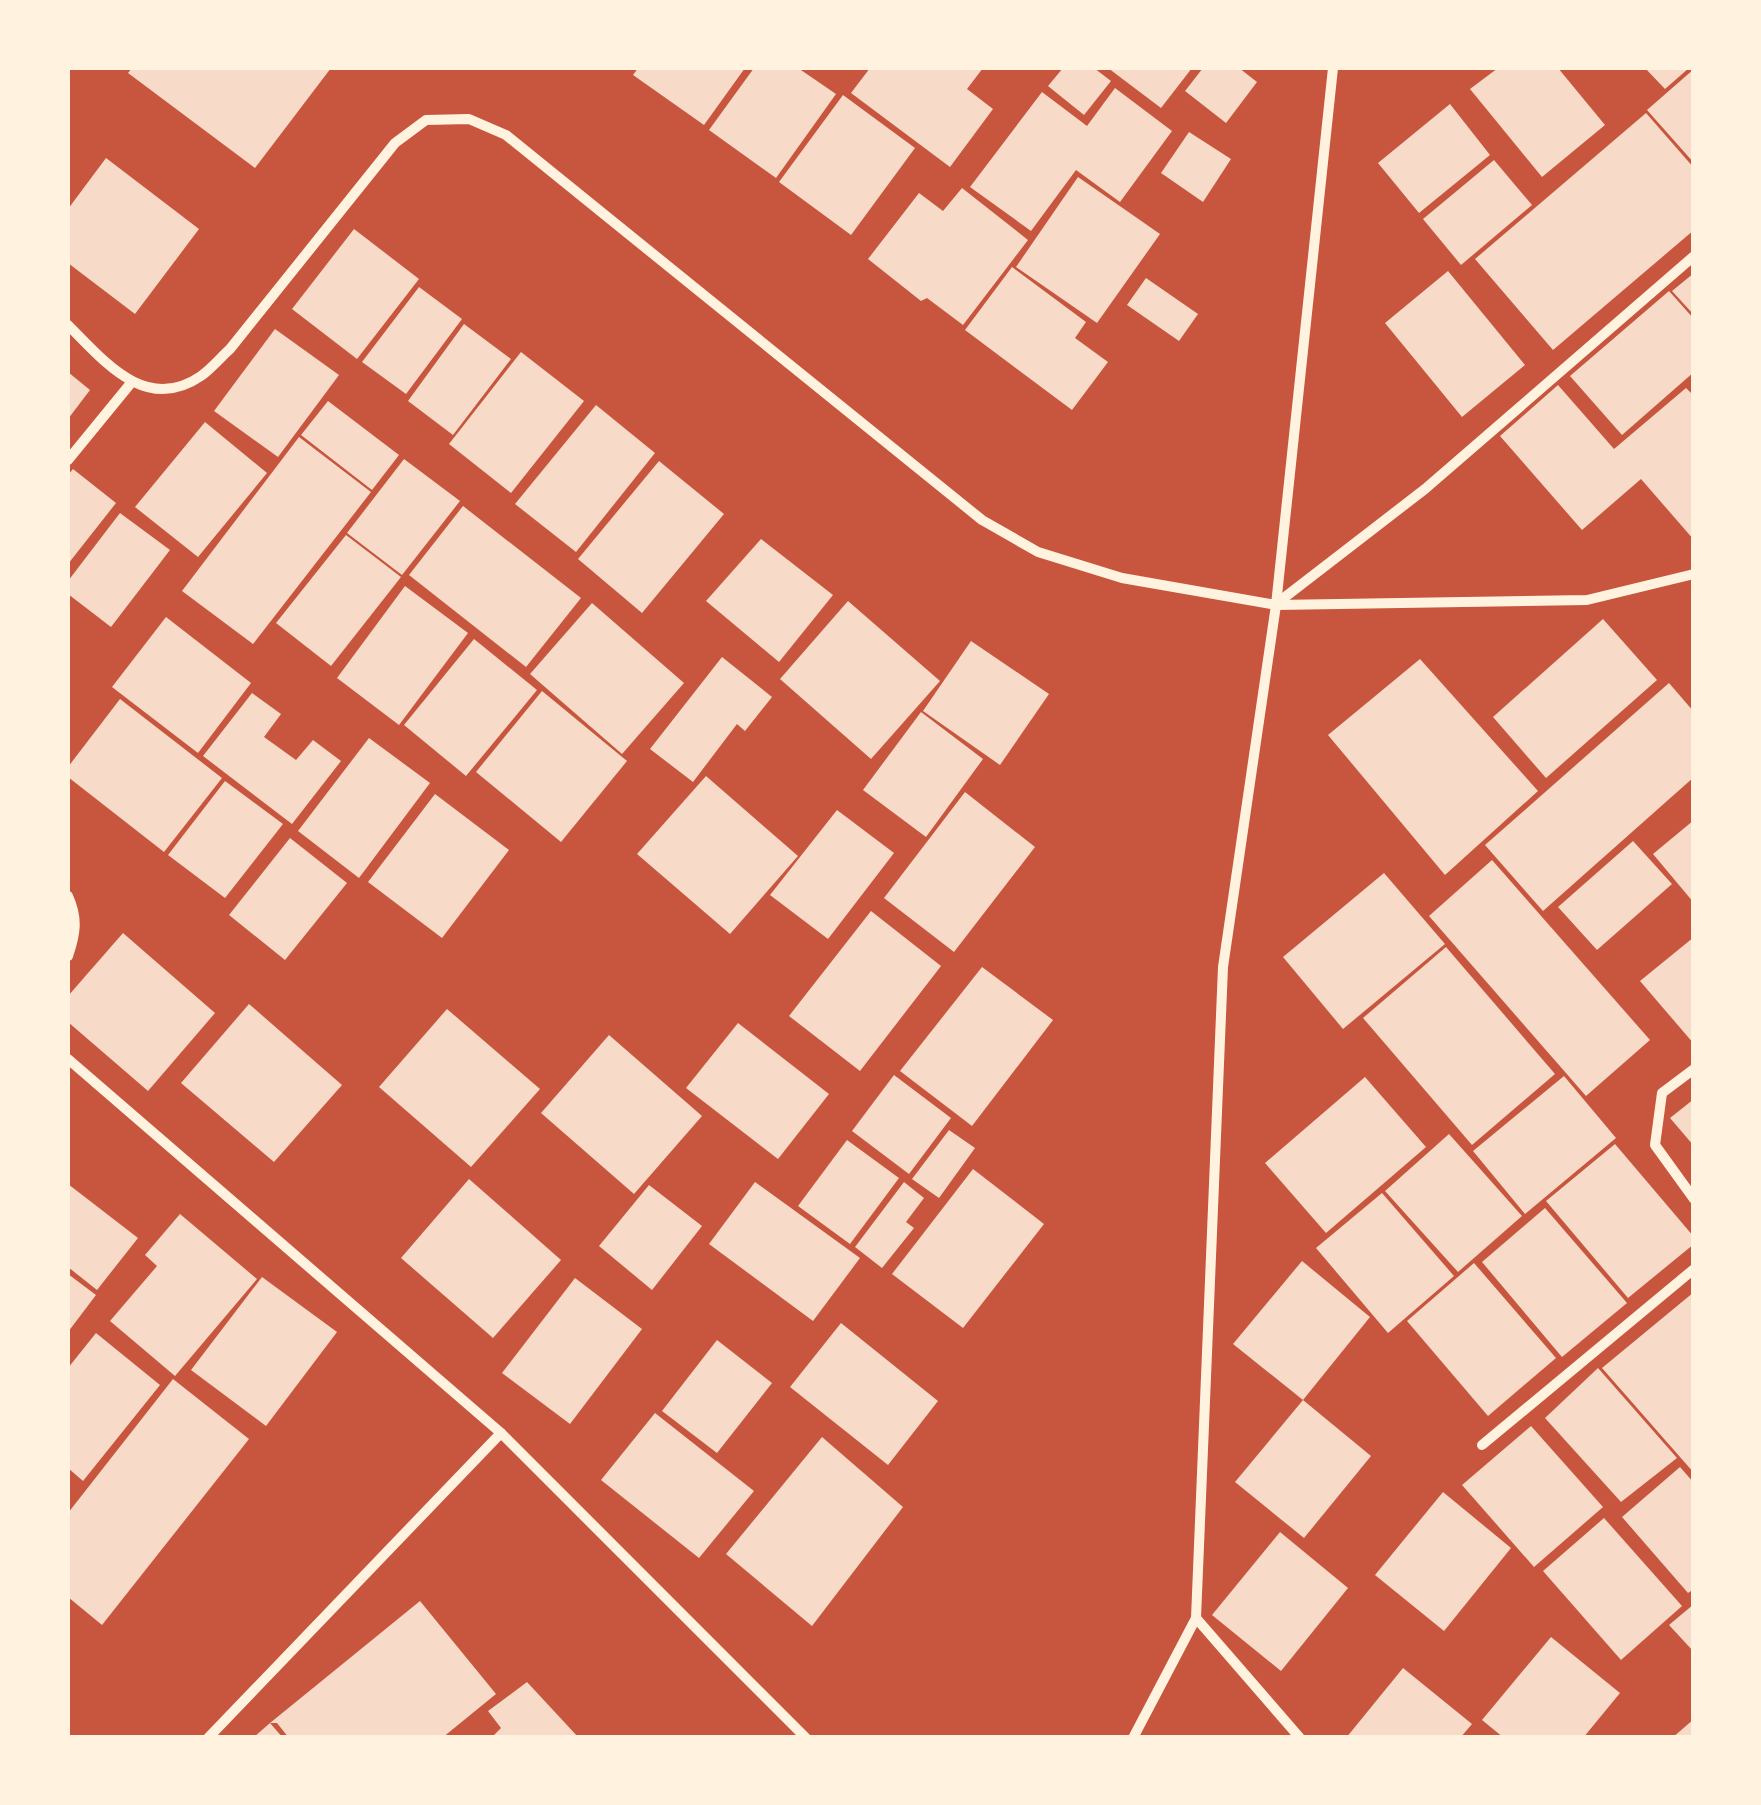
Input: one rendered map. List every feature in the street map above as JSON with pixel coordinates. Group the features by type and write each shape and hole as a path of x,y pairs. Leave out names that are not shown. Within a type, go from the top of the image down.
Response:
{"street":[{"path":"1133,1738 1196,1618 1223,967 1276,605 1333,68"},
{"path":"68,325 132,384 173,388 200,376 230,348 395,143 426,120 468,119 506,135 982,520 1038,552 1122,578 1276,605 1587,600 1694,574"},
{"path":"1276,605 1425,489 1694,256"},
{"path":"68,460 132,384"},
{"path":"68,896 75,912 76,934 68,956"},
{"path":"68,1058 501,1433 806,1738"},
{"path":"1694,1069 1662,1093 1655,1144 1694,1199"},
{"path":"1482,1445 1694,1269"},
{"path":"208,1738 501,1433"},
{"path":"1196,1618 1300,1738"}],"building":[{"path":"132,68 331,68 255,168 128,73"},
{"path":"638,68 745,68 704,125 633,75"},
{"path":"754,68 798,68 836,94 776,178 709,130"},
{"path":"870,68 983,68 967,89 993,109 950,167 851,93"},
{"path":"1063,68 1094,68 1111,81 1084,115 1048,86"},
{"path":"1108,68 1192,68 1161,108"},
{"path":"1203,68 1239,68 1257,82 1226,123 1185,91"},
{"path":"1498,68 1558,68 1605,125 1542,177 1470,89"},
{"path":"1645,68 1689,68 1665,89"},
{"path":"1694,69 1694,163 1647,110"},
{"path":"1115,88 1172,131 1120,202 1076,170 1031,231 970,187 1042,92 1087,126"},
{"path":"843,95 915,148 851,235 779,182"},
{"path":"1450,104 1490,155 1419,213 1378,163"},
{"path":"1646,113 1694,168 1694,230 1553,350 1475,259"},
{"path":"1189,132 1231,159 1203,202 1161,173"},
{"path":"106,158 199,229 135,314 68,263 68,209"},
{"path":"1494,160 1532,205 1461,265 1423,219"},
{"path":"1078,177 1160,234 1097,323 1016,267"},
{"path":"962,188 1028,240 963,325 927,298 921,301 868,259 919,193 943,211"},
{"path":"354,229 419,279 357,359 292,309"},
{"path":"1012,267 1086,322 1075,338 1108,362 1072,410 965,330"},
{"path":"1448,271 1525,365 1462,417 1385,323"},
{"path":"1694,273 1694,315 1672,291"},
{"path":"1146,278 1198,314 1179,341 1127,305"},
{"path":"419,287 462,319 406,394 362,362"},
{"path":"1669,291 1694,319 1694,372 1622,435 1570,376"},
{"path":"464,324 511,359 453,435 408,401"},
{"path":"275,329 339,375 278,457 214,411"},
{"path":"521,352 584,401 511,493 449,444"},
{"path":"68,372 90,390 68,419"},
{"path":"1558,385 1614,449 1686,388 1694,396 1694,540 1641,479 1582,530 1500,436"},
{"path":"328,401 399,455 372,490 301,435"},
{"path":"596,405 655,453 576,552 515,504"},
{"path":"205,422 267,473 198,557 135,507"},
{"path":"299,437 371,492 253,644 182,591"},
{"path":"404,459 460,501 402,575 347,533"},
{"path":"659,461 724,514 642,613 578,559"},
{"path":"73,469 116,503 68,564 68,475"},
{"path":"463,506 581,598 526,667 409,575"},
{"path":"120,513 170,550 111,627 68,594 68,581"},
{"path":"346,535 401,577 331,666 276,623"},
{"path":"761,539 833,595 779,662 706,601"},
{"path":"405,586 468,633 399,725 337,678"},
{"path":"848,601 940,681 871,759 780,679"},
{"path":"592,603 684,683 622,754 530,674"},
{"path":"166,617 251,683 198,753 112,687"},
{"path":"1603,619 1657,680 1546,778 1493,717"},
{"path":"474,639 537,690 466,776 404,725"},
{"path":"971,641 1049,694 1000,765 923,711"},
{"path":"722,657 772,697 745,731 737,724 693,782 650,749"},
{"path":"1420,659 1538,791 1445,875 1328,735"},
{"path":"1669,683 1694,712 1694,777 1543,911 1485,845"},
{"path":"542,691 627,761 561,842 476,772"},
{"path":"252,693 281,714 264,737 296,760 313,740 341,761 292,824 203,756"},
{"path":"120,699 222,778 164,852 68,777 68,767"},
{"path":"921,712 983,759 926,837 863,790"},
{"path":"369,738 430,783 359,878 298,831"},
{"path":"706,776 798,856 730,934 637,854"},
{"path":"225,781 283,824 225,898 168,855"},
{"path":"965,792 1035,847 954,952 884,898"},
{"path":"435,794 509,850 442,938 368,882"},
{"path":"837,810 894,853 828,939 770,895"},
{"path":"1694,820 1694,903 1653,854"},
{"path":"290,838 347,883 285,960 229,915"},
{"path":"1633,841 1672,884 1597,950 1558,907"},
{"path":"1492,860 1650,1040 1586,1096 1429,916"},
{"path":"1384,873 1445,944 1343,1029 1283,957"},
{"path":"871,911 941,966 860,1071 789,1016"},
{"path":"123,933 215,1013 148,1091 68,1022 68,996"},
{"path":"1694,937 1694,1044 1640,981"},
{"path":"1446,947 1555,1074 1472,1145 1363,1018"},
{"path":"982,967 1053,1020 972,1126 900,1071"},
{"path":"249,1004 342,1085 274,1162 181,1083"},
{"path":"447,1009 540,1089 471,1167 379,1087"},
{"path":"738,1023 829,1094 778,1159 686,1088"},
{"path":"609,1035 702,1116 634,1194 541,1113"},
{"path":"894,1075 951,1118 909,1174 852,1131"},
{"path":"1564,1076 1616,1138 1525,1214 1473,1151"},
{"path":"1365,1077 1426,1147 1326,1233 1265,1163"},
{"path":"1694,1099 1694,1146 1670,1118"},
{"path":"949,1130 975,1148 939,1198 912,1179"},
{"path":"1449,1134 1522,1216 1458,1272 1385,1191"},
{"path":"847,1140 899,1178 850,1244 798,1206"},
{"path":"1615,1144 1694,1237 1694,1244 1628,1298 1546,1201"},
{"path":"973,1169 1044,1224 963,1328 892,1274"},
{"path":"469,1179 561,1260 493,1338 401,1258"},
{"path":"755,1182 860,1258 813,1321 709,1244"},
{"path":"904,1182 924,1198 906,1222 914,1228 882,1268 855,1247"},
{"path":"68,1184 138,1238 97,1290 68,1267"},
{"path":"649,1185 702,1226 652,1290 599,1246"},
{"path":"1382,1193 1454,1276 1388,1333 1316,1248"},
{"path":"1545,1208 1627,1303 1562,1357 1482,1262"},
{"path":"180,1214 257,1279 175,1376 110,1321 157,1266 145,1255"},
{"path":"1302,1261 1370,1317 1303,1400 1233,1344"},
{"path":"1474,1263 1556,1358 1488,1416 1407,1321"},
{"path":"68,1274 96,1295 68,1332"},
{"path":"262,1277 337,1332 266,1426 191,1370"},
{"path":"575,1278 642,1329 570,1424 502,1373"},
{"path":"1694,1292 1694,1473 1602,1368"},
{"path":"841,1323 938,1401 888,1465 790,1387"},
{"path":"96,1333 160,1385 83,1481 68,1468 68,1368"},
{"path":"717,1340 772,1383 717,1453 662,1411"},
{"path":"1598,1368 1677,1458 1621,1502 1545,1418"},
{"path":"173,1379 249,1439 102,1625 68,1597 68,1513"},
{"path":"1303,1400 1371,1456 1304,1538 1235,1482"},
{"path":"655,1413 754,1491 699,1558 601,1480"},
{"path":"1531,1426 1603,1507 1534,1567 1462,1485"},
{"path":"822,1437 903,1507 812,1626 726,1554"},
{"path":"1680,1467 1694,1483 1694,1589 1688,1593 1622,1517"},
{"path":"1443,1492 1511,1548 1444,1631 1375,1575"},
{"path":"1604,1518 1682,1606 1621,1660 1543,1571"},
{"path":"1280,1532 1348,1588 1281,1671 1212,1615"},
{"path":"420,1601 496,1694 442,1738 289,1738 277,1723 270,1723"},
{"path":"1694,1604 1694,1652 1669,1625"},
{"path":"1551,1637 1620,1693 1583,1738 1504,1738 1482,1720"},
{"path":"1403,1668 1472,1724 1460,1738 1346,1738"},
{"path":"527,1682 579,1738 491,1738 501,1728 488,1711"},
{"path":"1694,1719 1694,1738 1672,1738"},
{"path":"270,1723 283,1738 253,1738"}]}
